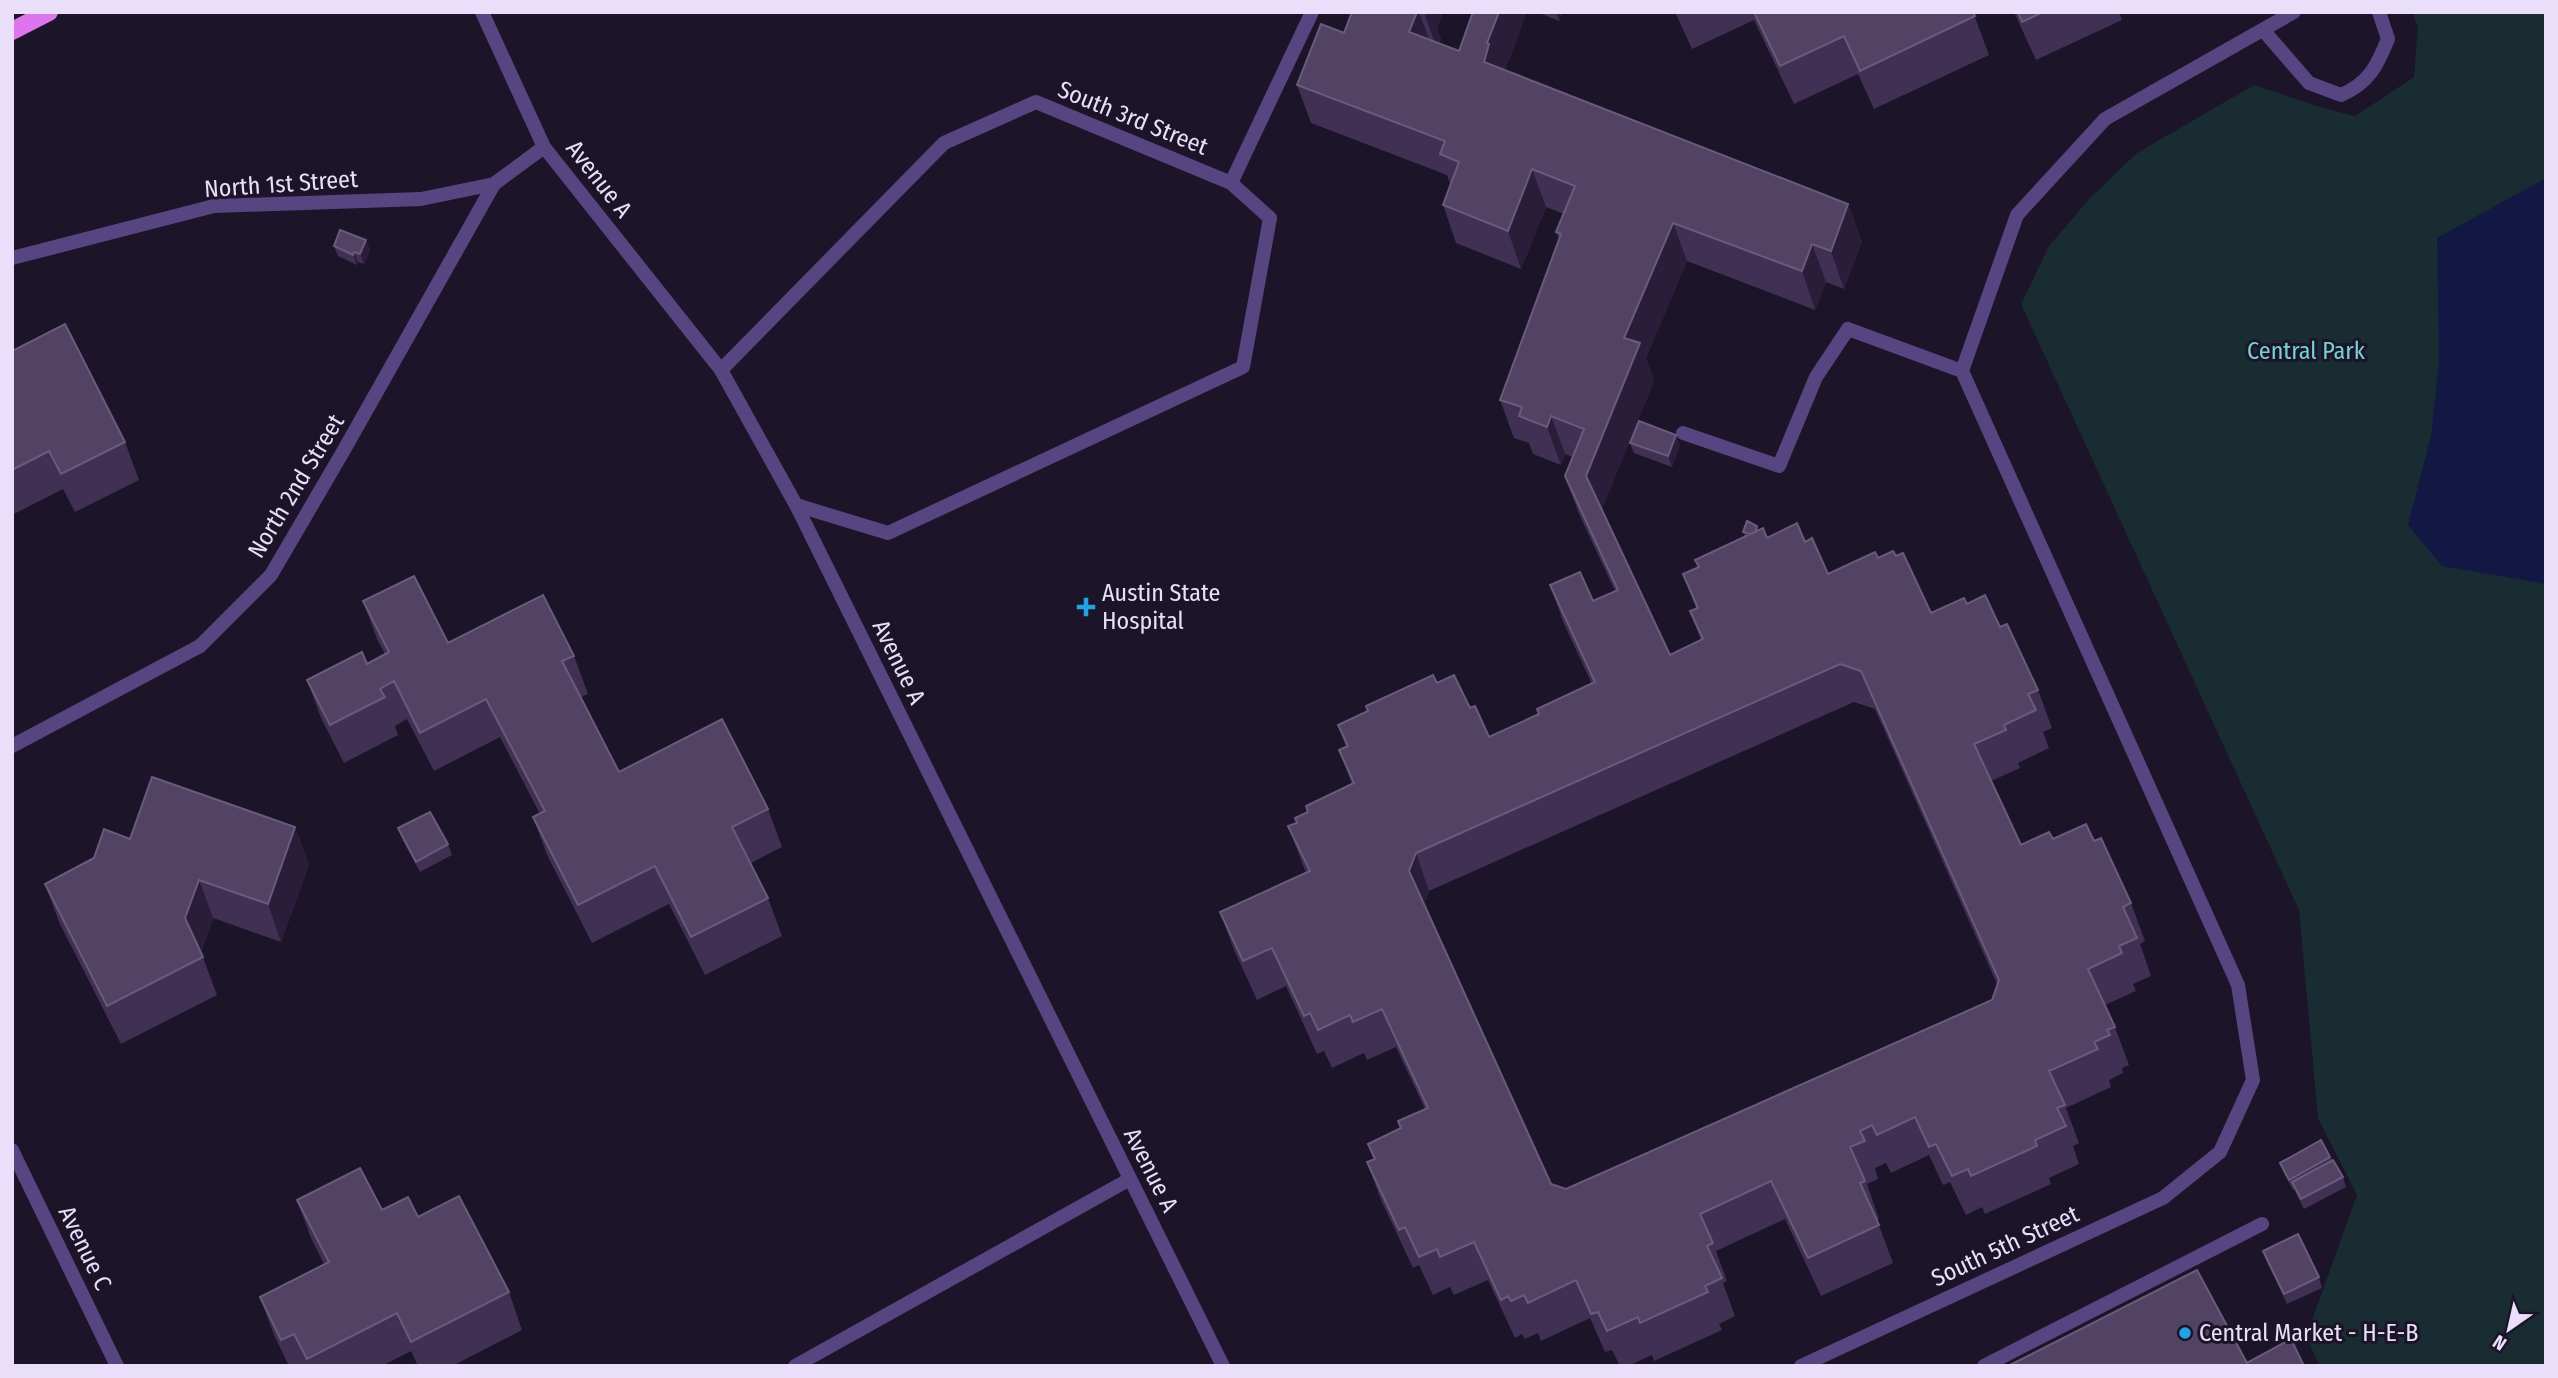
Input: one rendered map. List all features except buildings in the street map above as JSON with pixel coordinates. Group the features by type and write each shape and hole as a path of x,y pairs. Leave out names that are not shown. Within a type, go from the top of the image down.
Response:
{"main road":[{"path":"12,31 49,12"}],"lane":[{"name":"Avenue A","path":"482,12 544,146 721,370 796,505 1223,1366"},
{"name":"South 3rd Street","path":"721,370 944,143 1036,102 1231,183 1312,12"},
{"path":"1683,433 1779,466 1815,377 1848,329 1962,371 2017,215 2105,120 2294,12"},
{"path":"2263,30 2309,83 2341,95 2356,89 2376,68 2388,39 2379,12"},
{"name":"North 1st Street","path":"12,258 214,206 421,199 494,184 544,146"},
{"path":"796,505 888,533 1243,367 1270,218 1231,183"},
{"name":"North 2nd Street","path":"12,746 200,646 271,575 494,184"},
{"name":"South 5th Street","path":"1801,1366 2162,1198 2220,1152 2253,1080 2238,985 1962,371"},
{"name":"Avenue C","path":"12,1150 117,1366"},
{"path":"795,1366 1130,1179"},
{"path":"1984,1366 2262,1224"}],"green space":[{"name":"Central Park","path":"2412,12 2546,12 2546,1366 2320,1366 2306,1337 2357,1195 2318,1118 2299,910 2021,304 2049,246 2091,197 2137,153 2254,85 2355,116 2414,77 2418,27"}],"shaded area":[{"path":"2546,178 2546,584 2442,566 2408,525 2431,436 2439,361 2437,238"}],"place":[{"name":"Austin State Hospital","path":"1086,607"},
{"name":"Central Market - H-E-B","path":"2185,1333"}]}
